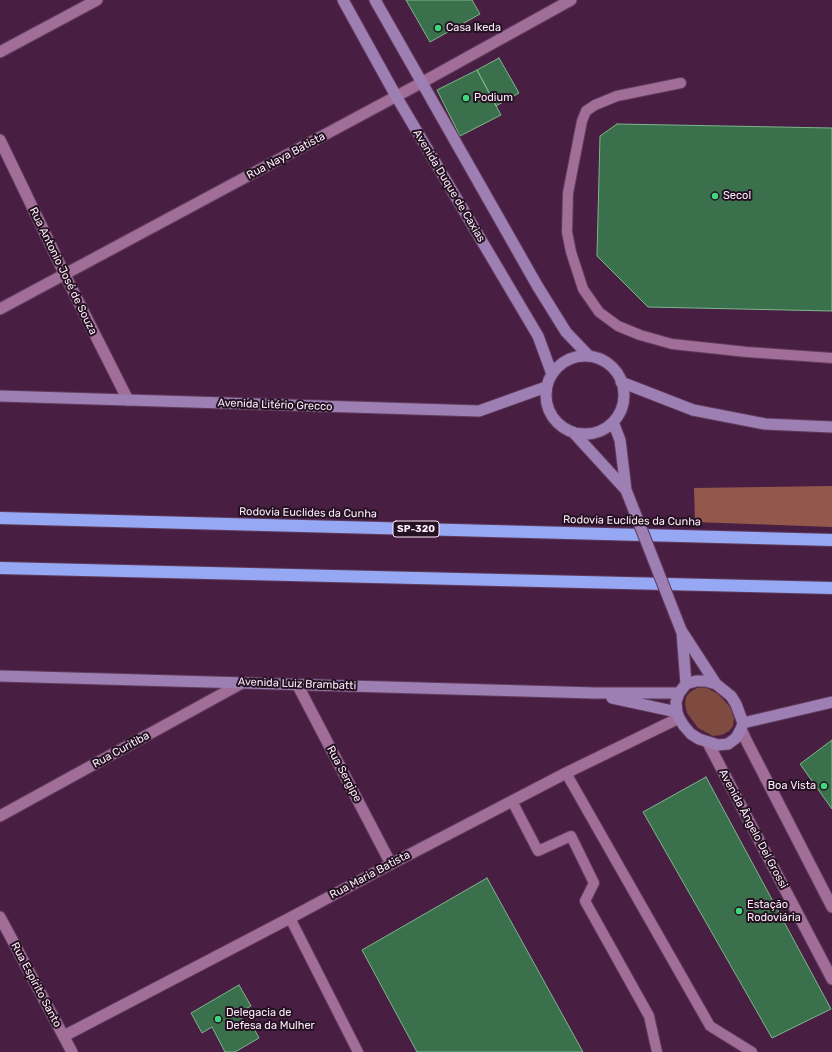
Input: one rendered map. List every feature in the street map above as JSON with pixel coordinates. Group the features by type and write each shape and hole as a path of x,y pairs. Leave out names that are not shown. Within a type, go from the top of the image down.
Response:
{"highway":[{"name":"Rodovia Euclides da Cunha","path":"0,518 832,540"},
{"path":"0,568 832,588"}],"main road":[{"name":"Avenida Duque de Caxias","path":"343,0 396,96 538,336 552,374"},
{"path":"375,0 538,287 566,332 589,356"},
{"path":"589,356 603,360 614,369 622,382 624,396 621,410 613,422 602,430 588,434 573,432 561,426 551,415 546,402 546,387 552,374 562,364 575,357 589,356"},
{"path":"622,382 693,410 765,424 832,427"},
{"name":"Avenida Litério Grecco","path":"0,396 479,411 546,387"},
{"path":"613,422 620,440 626,490 681,630 716,684 731,696 736,704 742,726 736,738 728,744 718,745 708,743 690,734 678,715 676,702 679,693 686,684 696,681 706,681 716,684"},
{"path":"573,432 626,490"},
{"path":"681,630 686,684"},
{"name":"Avenida Luiz Brambatti","path":"0,676 594,693"},
{"path":"594,693 679,693"},
{"path":"594,693 678,715"},
{"path":"742,726 832,702"}],"street":[{"path":"0,52 98,0"},
{"name":"Rua Naya Batista","path":"0,309 421,83 571,0"},
{"name":"Rua Antonio José de Souza","path":"0,140 65,275 128,400"},
{"name":"Rua Curitiba","path":"0,816 242,683"},
{"name":"Rua Sergipe","path":"298,684 391,864"},
{"name":"Rua Maria Batista","path":"64,1036 678,715"},
{"path":"742,726 747,742 832,907"},
{"name":"Avenida Ângelo Del Grossi","path":"708,743 832,979"},
{"name":"Rua Espírito Santo","path":"0,917 72,1052"}],"lane":[{"path":"681,84 617,96 595,105 586,111 582,121 568,193 568,232 571,252 584,289 599,312 618,326 640,335 672,344 747,352 832,358"},
{"path":"566,773 710,1026 752,1052"},
{"path":"512,801 538,851 571,836 594,883 585,901 649,1016 657,1052"},
{"path":"290,918 358,1052"}],"shaded area":[{"path":"832,486 832,527 695,522 694,488"},
{"path":"705,687 718,694 731,708 734,718 733,726 729,731 722,735 713,736 698,728 687,713 685,704 686,697 690,692 697,688"}],"building":[{"name":"Casa Ikeda","path":"406,0 472,0 480,14 430,42"},
{"path":"499,58 519,93 496,106 477,70"},
{"name":"Podium","path":"477,70 501,115 460,136 437,90"},
{"name":"Secol","path":"617,124 832,128 832,311 648,307 597,256 600,136"},
{"name":"Boa Vista","path":"832,740 832,809 800,764"},
{"name":"Estação Rodoviária","path":"706,777 831,1009 772,1038 643,812"},
{"path":"487,878 583,1052 417,1052 362,950"},
{"name":"Delegacia de Defesa da Mulher","path":"239,985 251,1006 238,1013 247,1028 252,1025 259,1038 235,1052 225,1052 212,1027 202,1033 191,1013"}],"place":[{"name":"Casa Ikeda","path":"438,28"},
{"name":"Podium","path":"466,98"},
{"name":"Secol","path":"715,196"},
{"name":"Boa Vista","path":"824,786"},
{"name":"Estação Rodoviária","path":"739,911"},
{"name":"Delegacia de Defesa da Mulher","path":"218,1019"}]}
